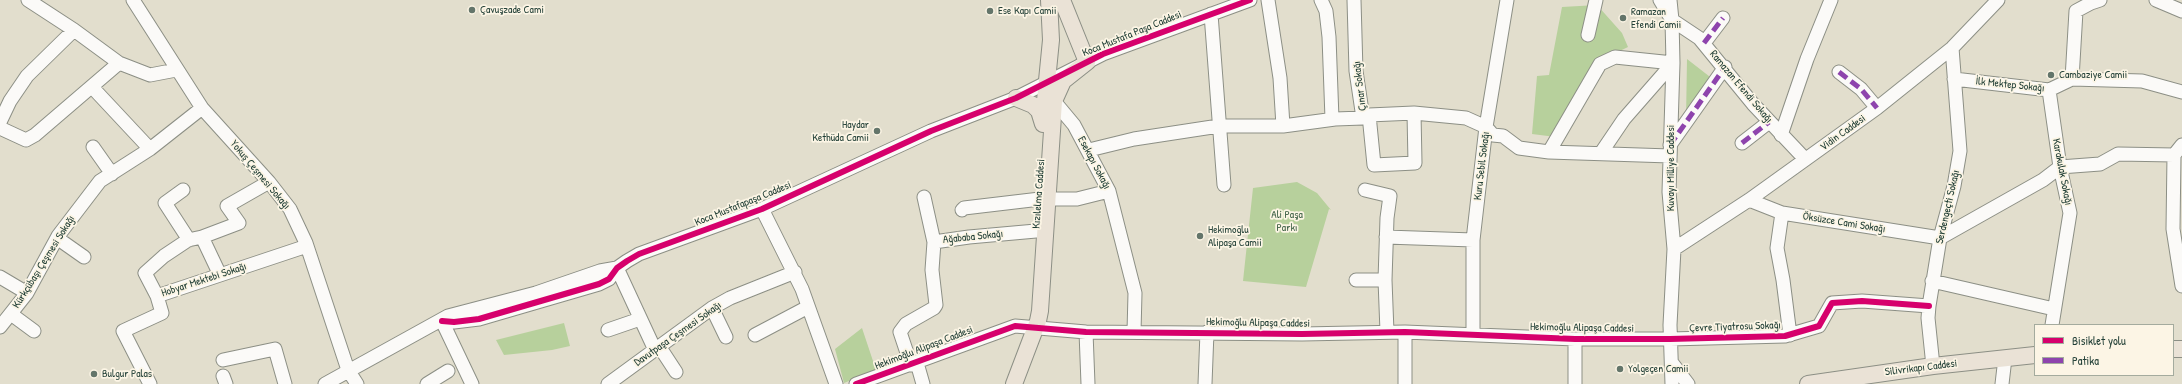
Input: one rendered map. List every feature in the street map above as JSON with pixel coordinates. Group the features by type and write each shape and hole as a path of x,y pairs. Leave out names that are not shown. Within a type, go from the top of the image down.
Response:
{"main road":[{"name":"Kızılelma Caddesi","path":"1006,384 1031,327 1040,311 1044,199 1043,126 1051,40 1049,0"},
{"path":"1054,101 1063,81 1087,62 1062,0"},
{"path":"1051,40 1055,35 1062,32 1076,34"},
{"path":"1016,98 1033,105 1039,111 1043,126"},
{"name":"Kızılelma Caddesi","path":"1014,384 1031,327 1036,231 1044,199 1054,101"},
{"name":"Silivrikapı Caddesi","path":"1808,384 1933,366 2034,355"}],"street":[{"path":"29,0 74,30 119,63 150,75 176,70"},
{"name":"Yokuş Çeşmesi Sokağı","path":"133,0 176,70 202,108 269,182 290,209 307,246 348,370 356,384"},
{"name":"Koca Mustafa Paşa Caddesi","path":"1046,82 1103,54 1250,0"},
{"path":"1268,0 1280,78 1283,126"},
{"path":"1321,0 1326,12 1329,37 1332,119"},
{"name":"Çınar Sokağı","path":"1354,0 1356,71 1366,116 1414,113 1466,118 1486,127 1493,135 1503,136 1519,148 1549,152 1601,153 1670,151"},
{"name":"Kuru Sebil Sokağı","path":"1473,334 1473,240 1486,127 1507,0"},
{"path":"1588,35 1596,0"},
{"name":"Kuvayı Milliye Caddesi","path":"1660,0 1672,20"},
{"name":"Kuvayı Milliye Caddesi","path":"1670,0 1673,63 1669,192 1674,249 1670,339 1672,384"},
{"path":"1781,135 1807,59 1831,0"},
{"name":"Vidin Caddesi","path":"1674,249 1749,200 1877,108 1952,48 1998,0"},
{"path":"2072,79 2076,11 2100,0"},
{"path":"2156,0 2182,11"},
{"path":"1211,14 1224,185"},
{"path":"1704,44 1723,18"},
{"name":"Ramazan Efendi Sokağı","path":"1672,20 1704,44 1753,104 1805,159"},
{"path":"0,122 10,102 27,76 74,30"},
{"name":"Serdengeçti Sokağı","path":"1933,366 1928,318 1932,281 1940,238 1954,186 1960,151 1952,48"},
{"path":"1549,152 1600,64 1615,57 1673,63"},
{"path":"0,128 26,140 92,87 119,63"},
{"path":"1601,153 1624,118 1673,63"},
{"path":"1670,151 1725,68"},
{"path":"1839,72 1861,89 1877,108"},
{"name":"İlk Mektep Sokağı","path":"1954,79 2049,90 2072,79 2142,81 2182,92"},
{"name":"Koca Mustafapaşa Caddesi","path":"325,384 421,330 442,321 448,316 536,293 600,271 617,268 639,254 762,209 931,131 1016,98 1046,82"},
{"path":"92,87 150,150"},
{"name":"Karakulak Sokağı","path":"2049,90 2060,167 2070,213 2052,324"},
{"name":"Esekapı Sokağı","path":"1054,101 1074,125 1110,191 1135,293 1134,332"},
{"name":"Kürkçübaşı Çeşmesi Sokağı","path":"0,327 27,293 57,238 100,181 150,150 202,108"},
{"path":"1089,150 1134,139 1219,126 1283,126 1366,116 1374,165 1415,163 1414,113"},
{"path":"1742,143 1769,122"},
{"path":"93,147 112,174"},
{"path":"1940,238 2043,180 2060,167 2100,164 2118,154 2178,150 2173,229 2182,286"},
{"name":"Hobyar Mektebi Sokağı","path":"269,182 227,206 239,222 202,237 189,240 164,256 145,273 157,296 307,246"},
{"path":"183,190 166,203 189,240"},
{"path":"1364,190 1390,196 1386,237 1385,280 1387,332"},
{"path":"962,210 964,208 1044,199 1077,199 1110,191"},
{"path":"924,197 934,242"},
{"name":"Öksüzce Cami Sokağı","path":"1749,200 1782,213 1940,238"},
{"path":"762,209 795,272 836,384"},
{"path":"1782,213 1777,248 1784,280 1790,335"},
{"name":"Ağababa Sokağı","path":"914,364 900,332 906,324 934,308 936,305 932,270 934,242 969,237 1036,231"},
{"path":"202,237 220,276"},
{"path":"1386,237 1473,240"},
{"path":"57,238 84,257"},
{"path":"617,268 640,319 657,348 676,372"},
{"name":"Davutpaşa Çeşmesi Sokağı","path":"608,384 712,308 730,298 795,272"},
{"path":"0,277 27,293"},
{"path":"1356,280 1385,280"},
{"path":"1932,281 2054,308"},
{"path":"150,384 123,331 162,313 157,296"},
{"name":"Çevre Tiyatrosu Sokağı","path":"1670,339 1790,335 1819,326 1832,303 1862,300 1929,306"},
{"path":"755,335 808,307"},
{"path":"712,308 726,337"},
{"path":"11,314 34,332"},
{"path":"608,330 640,319"},
{"path":"442,321 472,384"},
{"name":"Hekimoğlu Alipaşa Caddesi","path":"856,384 1015,326 1086,332 1302,334 1405,332 1575,339 1670,339"},
{"path":"1086,332 1088,384"},
{"path":"1205,384 1207,332"},
{"path":"1405,332 1405,384"},
{"path":"1575,339 1575,384"},
{"path":"223,360 275,349 285,384"},
{"path":"2002,384 2005,358"},
{"path":"1672,362 1688,384"},
{"path":"914,364 923,384"},
{"path":"427,384 448,371"}],"green space":[{"path":"1597,5 1622,33 1628,47 1599,61 1556,137 1532,134 1537,76 1549,75 1562,7"},
{"path":"1687,59 1714,80 1686,120"},
{"name":"Ali Paşa Parkı","path":"1297,182 1317,193 1331,210 1329,209 1306,287 1243,281 1253,188"},
{"path":"564,323 570,346 552,350 504,355 496,340"},
{"path":"862,328 876,370 844,383 835,349"}],"marked path":[{"path":"1704,43 1723,18"},
{"path":"1670,145 1725,67"},
{"path":"1839,72 1861,89 1877,108"},
{"path":"1742,143 1769,122"}],"cycle path":[{"path":"442,321 454,322 479,319 599,284 609,279 617,268 639,254 762,209 931,131 1016,98 1103,54 1250,0"},
{"path":"856,384 1015,326 1086,332 1302,334 1405,332 1575,339 1670,339 1785,336 1819,326 1832,303 1862,301 1929,306"}],"place":[{"name":"Çavuşzade Cami","path":"472,10"},
{"name":"Ese Kapı Camii","path":"990,11"},
{"name":"Ramazan Efendi Camii","path":"1623,18"},
{"name":"Cambaziye Camii","path":"2051,75"},
{"name":"Haydar Kethüda Camii","path":"877,131"},
{"name":"Hekimoğlu Alipaşa Camii","path":"1200,236"},
{"name":"Yolgeçen Camii","path":"1620,369"},
{"name":"Bulgur Palas","path":"94,374"}]}
